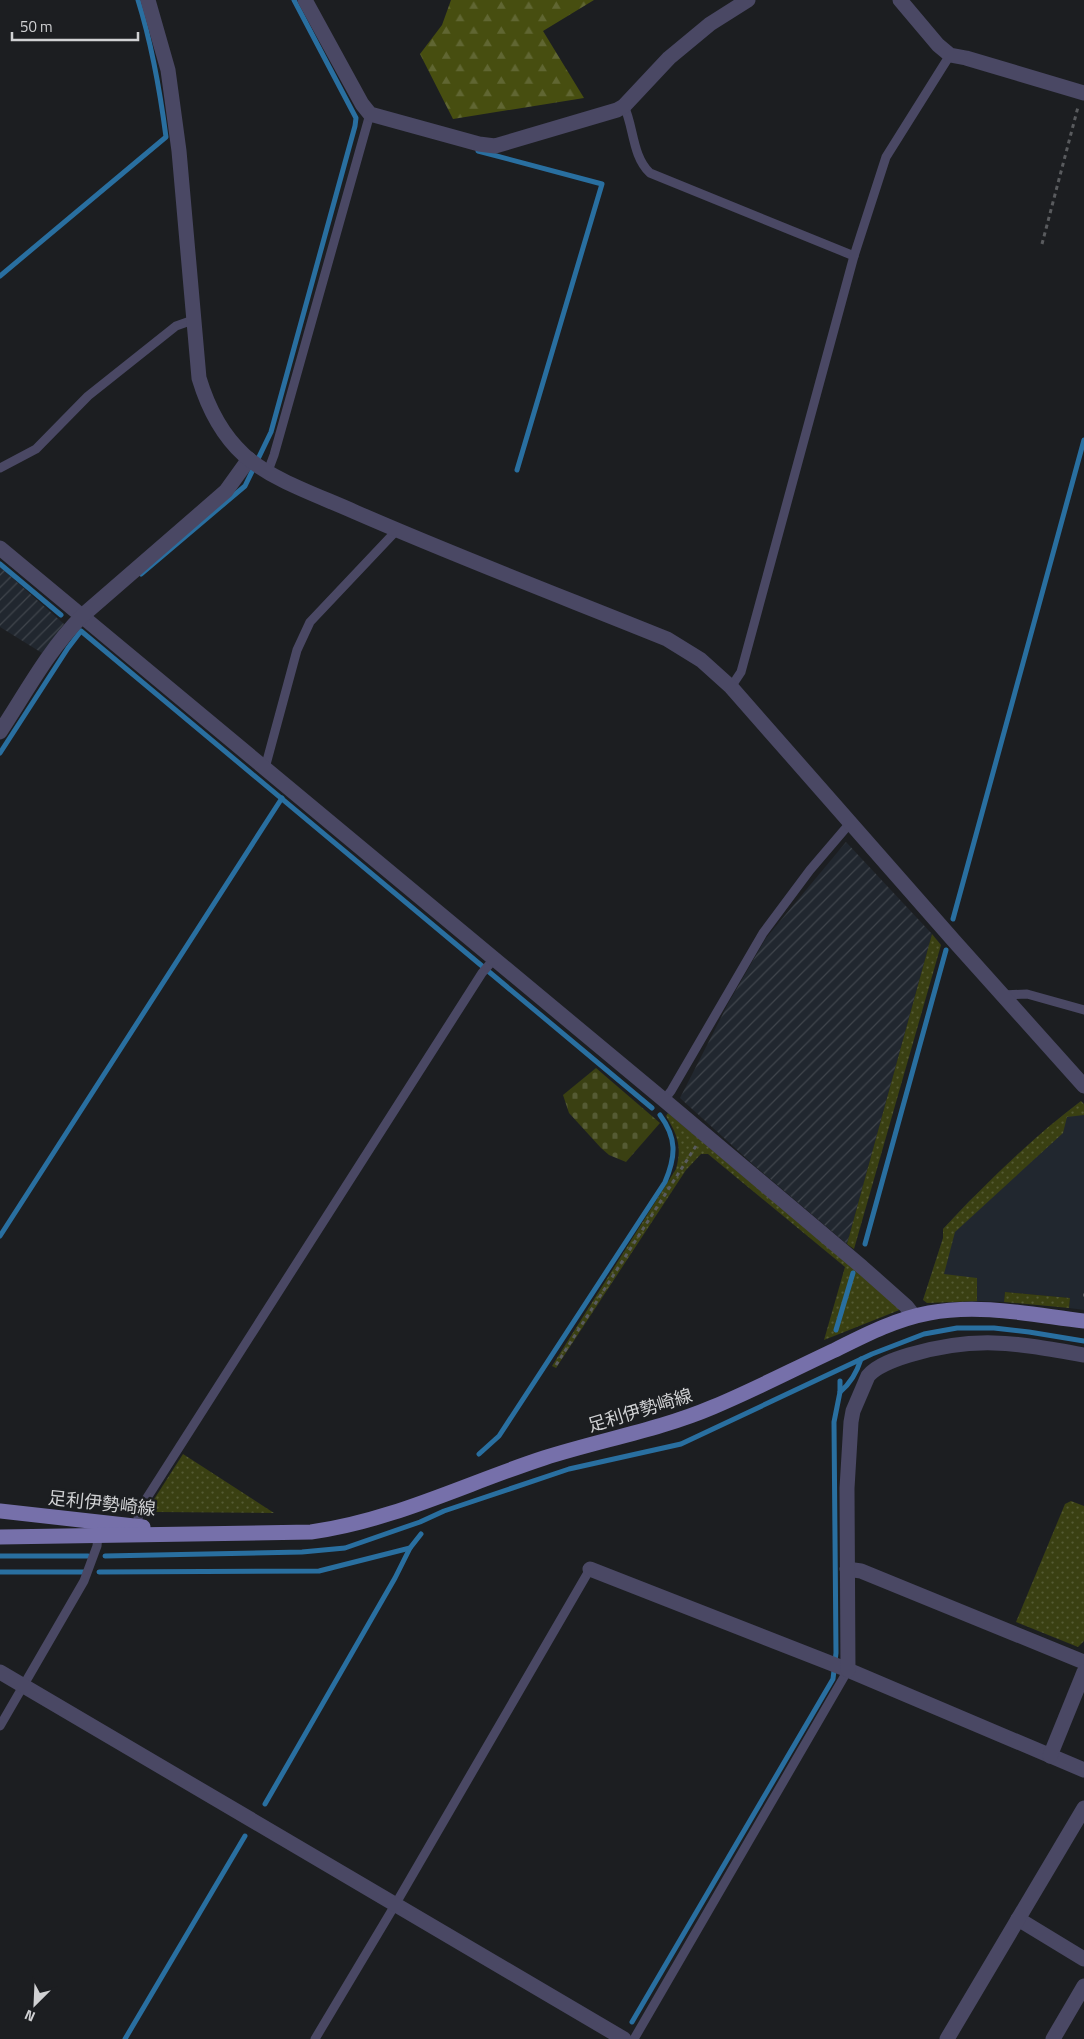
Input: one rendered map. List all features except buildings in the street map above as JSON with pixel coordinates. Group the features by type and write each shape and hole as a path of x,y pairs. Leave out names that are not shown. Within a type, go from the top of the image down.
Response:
{"main road":[{"name":"足利伊勢崎線","path":"0,1537 311,1532 363,1522 546,1457 652,1428 712,1408 858,1339 914,1316 931,1312 971,1309 1026,1313 1084,1321"},
{"name":"足利伊勢崎線","path":"0,1511 200,1533"}],"street":[{"path":"148,0 168,70 179,151 199,378 206,401 218,424 249,458 286,481 396,530 667,639 701,660 731,687 1084,1086"},
{"path":"305,0 362,104 370,114 479,144 495,146 617,110 624,106 669,58 710,24 748,0"},
{"path":"900,0 938,45 950,55 966,58 1083,93"},
{"path":"0,732 52,649 82,616 226,491 249,458"},
{"path":"0,548 664,1100 862,1267 906,1306 914,1316"},
{"path":"848,1670 847,1488 851,1422 861,1390 872,1371 901,1358 951,1344 982,1342 1022,1344 1084,1355"},
{"path":"590,1569 848,1670 1084,1770"},
{"path":"847,1569 861,1571 1084,1662"},
{"path":"0,1672 624,2039"},
{"path":"1050,1756 1084,1672"},
{"path":"947,2039 1084,1808"},
{"path":"1018,1919 1084,1959"},
{"path":"1053,2039 1084,1986"}],"lane":[{"path":"731,687 741,672 854,256 886,157 950,55"},
{"path":"624,106 639,158 650,172 854,256"},
{"path":"268,471 370,114"},
{"path":"0,468 36,449 88,396 176,326 193,320"},
{"path":"265,768 297,650 310,622 396,530"},
{"path":"664,1100 763,933 810,870 851,822"},
{"path":"139,1526 138,1518 143,1504 482,973 494,959"},
{"path":"1003,995 1027,994 1084,1010"},
{"path":"0,1726 84,1581 97,1546 98,1536"},
{"path":"315,2039 590,1569"},
{"path":"634,2039 848,1670"}],"path":[{"path":"1042,244 1083,93"},
{"path":"556,1365 683,1166 705,1135"}],"shaded area":[{"path":"0,567 64,624 42,653 0,627"},
{"path":"846,842 932,934 847,1244 756,1167 680,1098 729,1002 766,938"},
{"path":"1081,1101 1084,1104 1084,1310 1069,1308 1070,1298 1005,1292 1004,1302 977,1301 977,1291 923,1300 943,1238 943,1229 969,1201 1063,1115"}],"green space":[{"path":"451,0 594,0 543,31 584,98 453,119 420,54 442,25"},
{"path":"932,934 941,945 854,1249 847,1244"},
{"path":"596,1068 660,1123 626,1162 609,1155 601,1148 569,1113 563,1095"},
{"path":"1081,1101 1084,1104 1084,1115 1067,1117 1063,1133 955,1232 944,1274 977,1278 977,1301 927,1303 923,1300 943,1238 943,1229 1009,1162"},
{"path":"668,1113 902,1309 824,1340 845,1267 708,1154 701,1154 686,1170 556,1368 552,1366 676,1169 679,1148 676,1136 666,1116"},
{"path":"1005,1292 1070,1298 1069,1308 1004,1302"},
{"path":"183,1454 274,1513 156,1512 151,1504"},
{"path":"1071,1501 1084,1506 1084,1641 1078,1647 1016,1622 1065,1504"}],"waterway":[{"path":"0,276 166,137 155,68 138,0"},
{"path":"141,574 245,486 271,432 355,126 356,118 294,0"},
{"path":"478,151 602,184 517,470"},
{"path":"953,919 1084,440"},
{"path":"0,564 61,615"},
{"path":"0,753 81,631 652,1108"},
{"path":"0,1236 282,798"},
{"path":"865,1244 946,950"},
{"path":"479,1454 499,1436 665,1182 669,1173 673,1147 670,1132 660,1115"},
{"path":"836,1330 853,1273"},
{"path":"105,1556 302,1552 345,1548 420,1522 444,1511 569,1469 681,1444 872,1354 924,1334 957,1328 994,1328 1084,1341"},
{"path":"840,1392 853,1377 861,1359"},
{"path":"632,2022 833,1679 836,1653 834,1422 840,1392 840,1381"},
{"path":"265,1804 395,1578 410,1548 421,1534"},
{"path":"99,1572 319,1571 410,1548"},
{"path":"0,1556 88,1556"},
{"path":"0,1572 84,1572"},
{"path":"125,2039 245,1836"}]}
